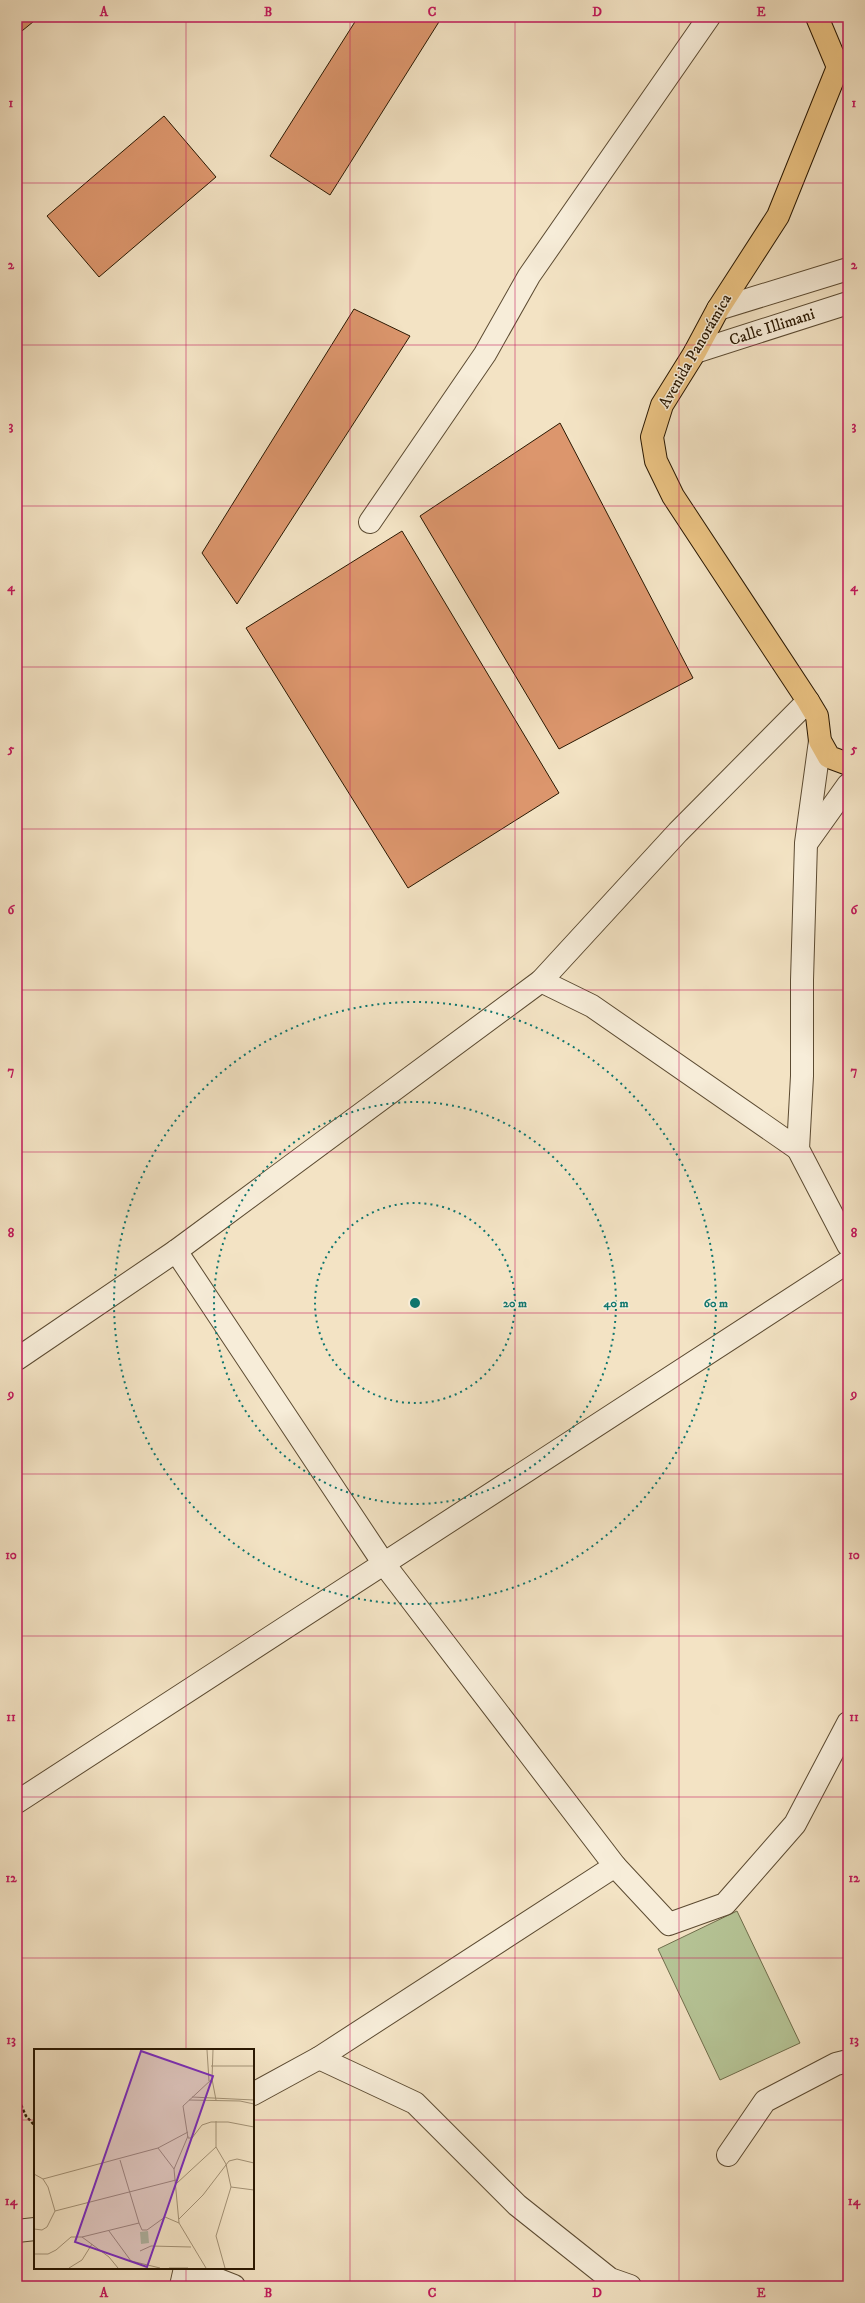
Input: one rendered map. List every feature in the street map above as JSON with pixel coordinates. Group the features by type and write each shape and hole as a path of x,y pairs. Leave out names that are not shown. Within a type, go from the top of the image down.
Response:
{"main road":[{"name":"Avenida Panorámica","path":"817,17 843,63 778,216 718,309 695,352 662,405 652,437 656,461 673,496 818,716 820,741 829,757 848,764"}],"street":[{"path":"370,522 485,354 529,276 708,17"},
{"name":"Calle Illimani","path":"718,309 848,269"},
{"name":"Calle Illimani","path":"695,352 848,303"},
{"path":"17,1359 176,1251 541,981 673,837 808,701"},
{"path":"798,1149 802,1076 802,980 806,844 820,741"},
{"path":"806,844 848,784"},
{"path":"541,981 592,1006 798,1149 848,1245"},
{"path":"176,1251 384,1564 615,1866 669,1924 725,1904 795,1824 848,1723"},
{"path":"17,1802 848,1262"},
{"path":"254,2093 319,2058 615,1866"},
{"path":"319,2058 415,2103 517,2205 610,2279 630,2286"},
{"path":"728,2155 765,2101 836,2064 848,2061"},
{"path":"17,2231 34,2229"},
{"path":"180,2286 185,2269"},
{"path":"191,2269 234,2286"}],"path":[{"path":"17,2096 26,2116 34,2125"}],"green space":[{"path":"737,1911 800,2043 720,2080 658,1949"}],"building":[{"path":"17,17 39,17 17,35"},
{"path":"358,17 442,17 330,195 270,156"},
{"path":"164,116 216,177 99,277 47,216"},
{"path":"354,309 410,336 237,604 202,553"},
{"path":"560,423 693,678 559,749 420,516"},
{"path":"402,531 559,793 408,888 246,628"}]}
